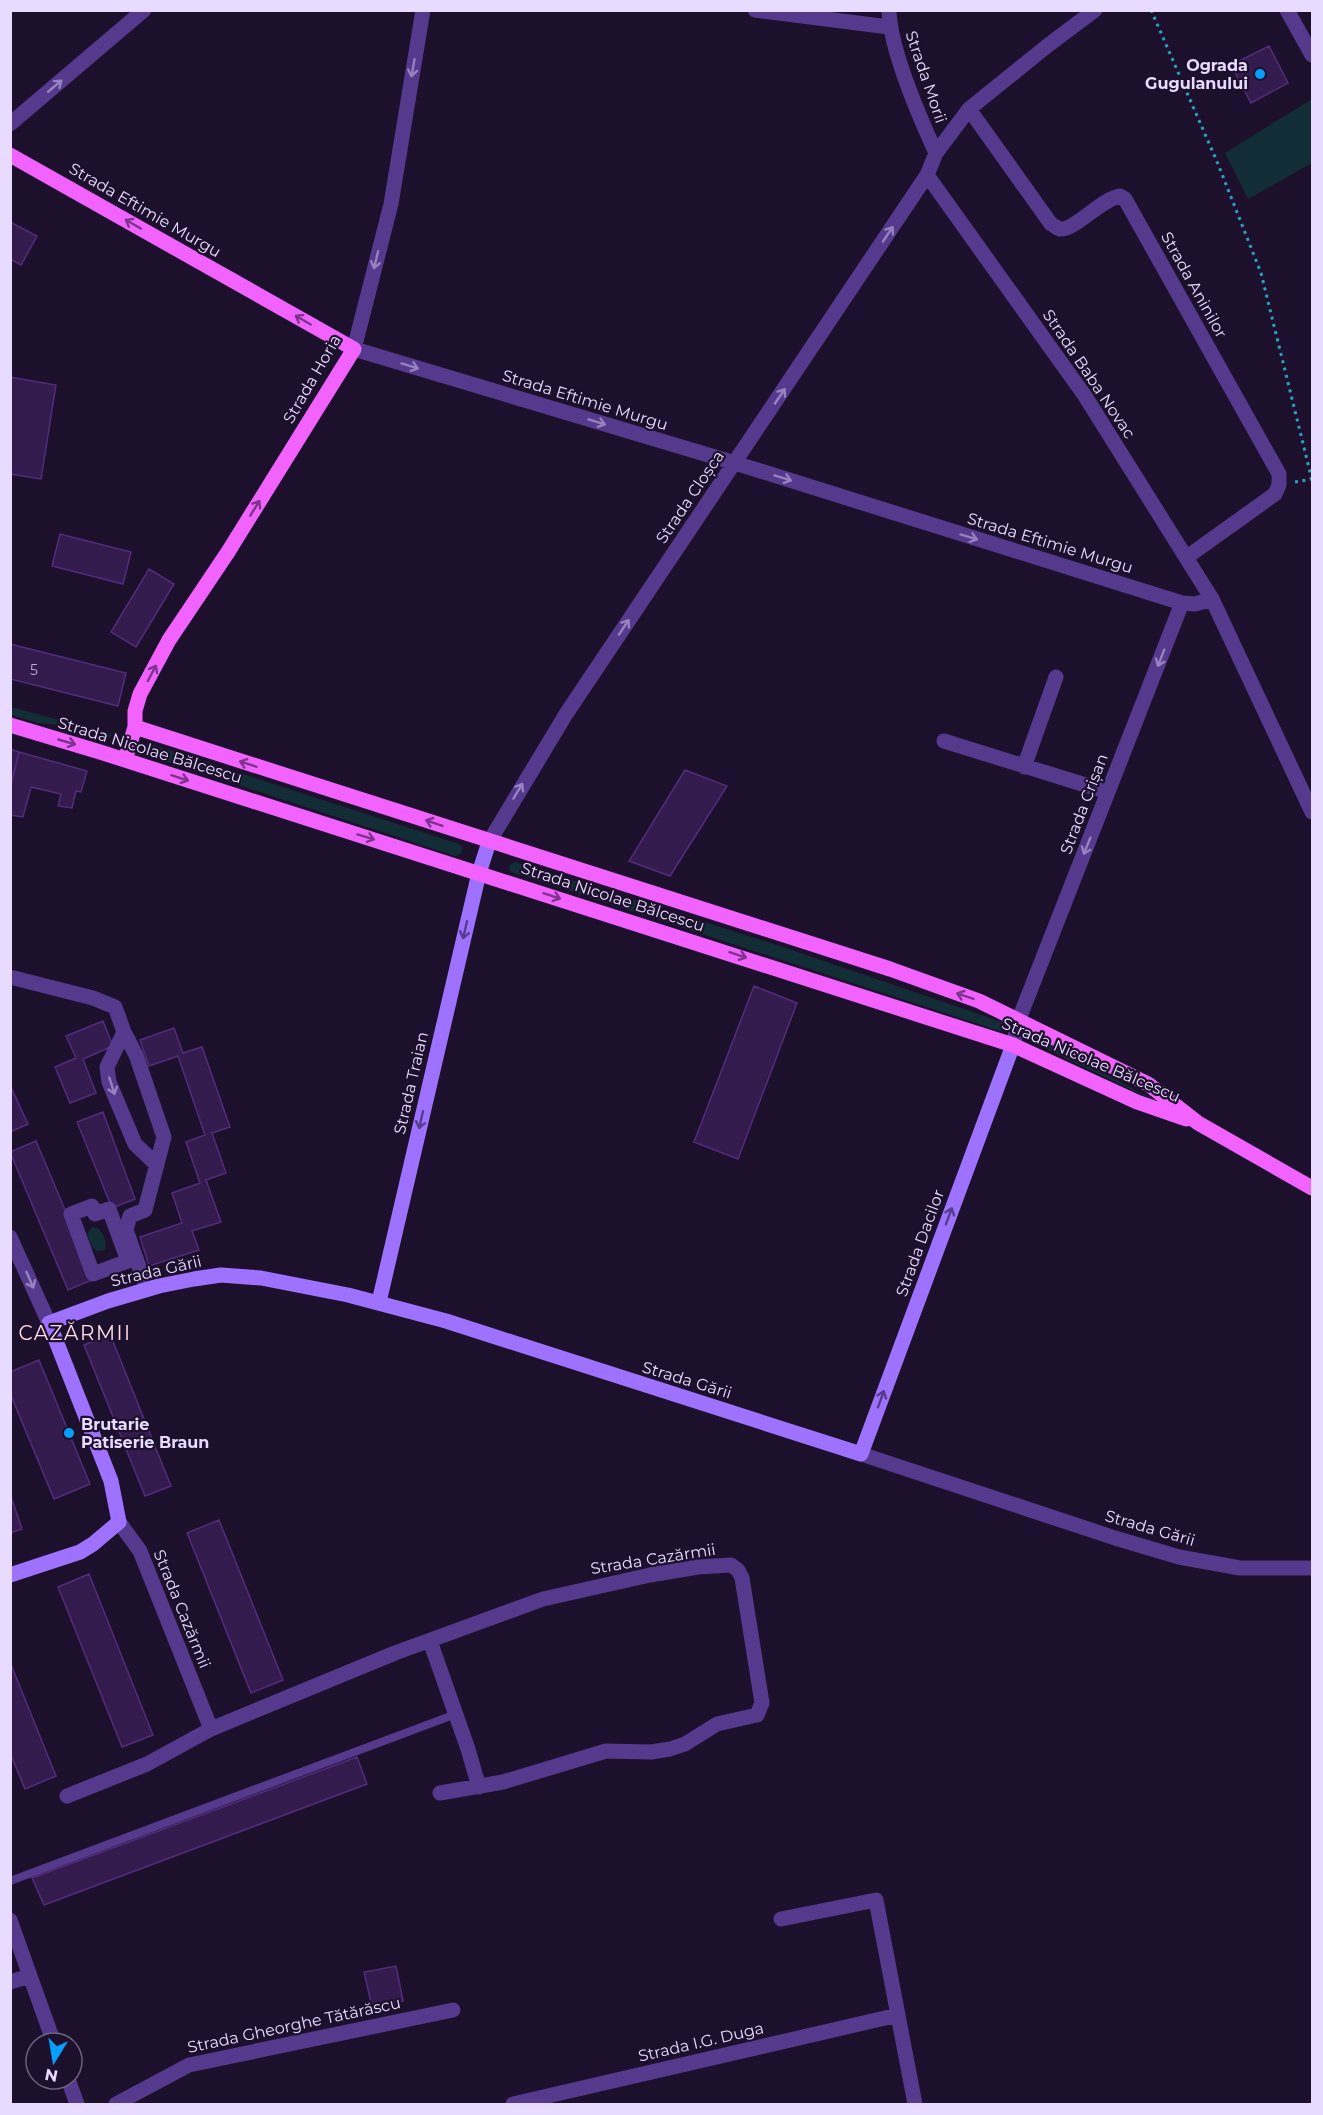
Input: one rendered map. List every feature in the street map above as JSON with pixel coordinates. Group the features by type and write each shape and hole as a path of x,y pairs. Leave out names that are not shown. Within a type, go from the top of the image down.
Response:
{"main road":[{"name":"Strada Eftimie Murgu","path":"10,155 354,349"},
{"name":"Strada Horia","path":"125,760 135,728 135,711 140,694 169,640 228,552 354,349"},
{"name":"Strada Nicolae Bălcescu","path":"10,725 1013,1045 1137,1102 1198,1123"},
{"name":"Strada Nicolae Bălcescu","path":"135,728 890,969 979,1001 1148,1084 1198,1123 1312,1188"}],"street":[{"path":"10,124 144,10"},
{"name":"Strada Horia","path":"354,349 391,204 423,10"},
{"path":"755,10 890,27"},
{"name":"Strada Morii","path":"889,10 890,27 907,81 936,153"},
{"path":"969,109 1095,10"},
{"path":"1287,10 1312,55"},
{"name":"Strada Morii","path":"927,175 936,153 969,109"},
{"name":"Strada Aninilor","path":"969,109 1051,224 1060,229 1069,227 1112,197 1120,196 1125,200 1279,474 1279,486 1275,494 1187,556"},
{"name":"Strada Baba Novac","path":"927,175 1085,396 1187,556 1212,599 1312,812"},
{"name":"Strada Cloșca","path":"489,842 566,714 927,175"},
{"name":"Strada Eftimie Murgu","path":"354,349 735,463 1182,603"},
{"path":"1182,603 1195,604 1212,599"},
{"name":"Strada Crișan","path":"1013,1045 1019,1019 1182,603"},
{"path":"1024,766 1056,677"},
{"path":"944,741 1108,792"},
{"name":"Strada Traian","path":"379,1302 479,873 489,842"},
{"path":"10,977 93,998 115,1007 136,1055 164,1137 146,1210 130,1216 126,1230 147,1289"},
{"path":"124,1032 107,1067 110,1082 135,1144 157,1165"},
{"name":"Strada Dacilor","path":"861,1454 1013,1045"},
{"path":"92,1206 95,1214 109,1209 128,1261 93,1274 71,1214 92,1206"},
{"name":"Strada Cazărmii","path":"10,1237 50,1323 111,1481 119,1522 140,1551 211,1729"},
{"name":"Strada Gării","path":"50,1323 147,1289 221,1275 261,1278 379,1302 498,1337 1179,1557 1240,1568 1312,1568"},
{"path":"10,1575 80,1552 119,1522"},
{"name":"Strada Cazărmii","path":"67,1796 147,1764 211,1729 430,1641 543,1599 640,1576 718,1564 731,1565 738,1570 742,1578 762,1702 757,1715 717,1724 685,1744 670,1749 651,1752 606,1751 503,1782 440,1793"},
{"path":"430,1641 479,1787"},
{"path":"782,1919 876,1900 915,2104"},
{"path":"10,1920 50,2031"},
{"path":"10,1982 30,1976"},
{"name":"Strada Gheorghe Tătărăscu","path":"116,2104 189,2065 453,2010"},
{"name":"Strada I.G. Duga","path":"513,2104 898,2015"}],"lane":[{"path":"10,1881 456,1714"}],"path":[{"path":"1151,10 1218,164 1261,273 1312,480"}],"shaded area":[{"path":"1312,99 1312,163 1248,199 1225,153"},
{"path":"10,707 111,734 110,738 67,726 38,723 11,715"},
{"path":"153,745 459,844 463,848 460,854 455,856 150,756 147,749"},
{"path":"515,862 783,947 1002,1022 1005,1029 1000,1031 511,872 508,866"},
{"path":"1034,1036 1160,1103 1031,1042"},
{"path":"92,1227 98,1228 103,1236 106,1244 105,1250 97,1251 91,1245 87,1234"}],"building":[{"name":"Ograda Gugulanului","path":"1269,46 1288,83 1251,103 1231,65"},
{"path":"10,222 37,236 21,265 10,259"},
{"path":"10,377 56,385 41,479 10,474"},
{"path":"60,534 131,552 123,584 52,566"},
{"path":"149,569 174,584 136,647 111,632"},
{"path":"10,644 126,673 118,706 10,679"},
{"path":"10,749 19,752 11,784 10,784"},
{"path":"19,752 87,771 81,792 76,791 72,808 58,806 61,794 31,787 23,817 10,815 10,789"},
{"path":"685,770 727,786 670,876 629,861"},
{"path":"754,986 797,1003 738,1159 694,1142"},
{"path":"103,1021 113,1046 83,1059 96,1093 70,1103 55,1067 76,1058 66,1036"},
{"path":"174,1028 183,1053 202,1047 230,1127 212,1133 226,1173 206,1180 221,1222 192,1231 199,1250 149,1266 140,1237 182,1223 172,1193 200,1183 186,1142 205,1135 178,1056 149,1066 140,1040"},
{"path":"10,1085 28,1124 10,1132"},
{"path":"103,1112 135,1199 112,1208 77,1122"},
{"path":"36,1141 94,1279 68,1290 10,1152"},
{"path":"110,1334 171,1486 145,1496 84,1345"},
{"path":"39,1360 90,1484 54,1499 10,1393 10,1372"},
{"path":"10,1494 22,1529 10,1533"},
{"path":"219,1520 283,1680 251,1693 187,1533"},
{"path":"89,1574 153,1735 122,1747 58,1587"},
{"path":"10,1662 56,1776 25,1789 10,1753"},
{"path":"357,1757 367,1784 44,1905 32,1878"},
{"path":"396,1966 403,2001 372,2007 364,1972"}],"place":[{"name":"Ograda Gugulanului","path":"1260,74"},
{"name":"Brutarie Patiserie Braun","path":"69,1433"}],"district":[{"name":"CAZĂRMII","path":"75,1333"}]}
